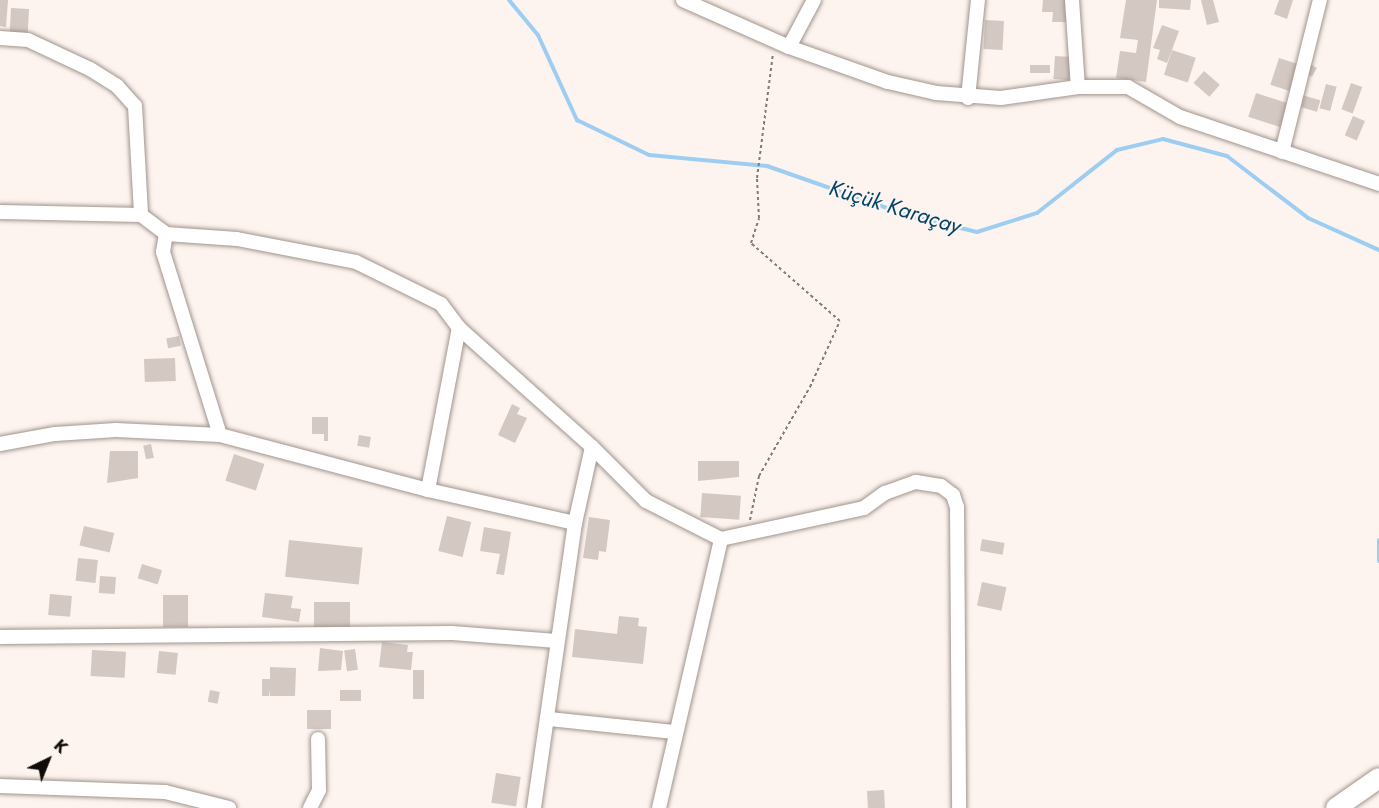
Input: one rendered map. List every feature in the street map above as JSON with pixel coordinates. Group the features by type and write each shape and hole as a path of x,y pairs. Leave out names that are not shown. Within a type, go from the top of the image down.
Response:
{"street":[{"path":"683,0 789,47 888,82 968,98 1033,95 1078,87 1128,87 1180,117 1379,184"},
{"path":"789,47 814,0"},
{"path":"968,98 978,0"},
{"path":"1072,0 1078,87"},
{"path":"1281,152 1320,0"},
{"path":"0,38 28,40 90,69 117,86 135,106 141,216"},
{"path":"0,212 141,216 166,234 237,239 356,262 441,304 459,328 591,447 646,501 721,539 864,507 885,493 916,482 941,486 953,495 957,507 959,808"},
{"path":"166,234 163,252 220,435"},
{"path":"428,490 459,328"},
{"path":"0,444 55,434 116,430 220,435 428,490 575,523"},
{"path":"534,808 549,719 557,641 575,523 591,447"},
{"path":"659,808 674,732 721,539"},
{"path":"0,637 452,633 557,641"},
{"path":"549,719 674,732"},
{"path":"310,808 319,790 318,739"},
{"path":"1336,808 1379,778"},
{"path":"0,786 165,792 229,808"}],"path":[{"path":"752,532 749,519 759,476 810,387 840,321 751,243 759,219 758,174 774,40"}],"building":[{"path":"0,0 8,0 6,27 0,26"},
{"path":"1043,0 1069,0 1069,22 1052,22 1053,12 1042,12"},
{"path":"1126,0 1157,0 1146,82 1116,78 1120,51 1136,53 1138,40 1120,38"},
{"path":"1159,0 1191,0 1190,10 1159,8"},
{"path":"1201,0 1213,0 1219,22 1207,25"},
{"path":"1279,0 1293,0 1287,19 1274,14"},
{"path":"11,8 29,9 28,33 10,32"},
{"path":"985,20 1004,21 1002,50 983,49"},
{"path":"1162,25 1179,31 1167,63 1157,59 1160,50 1153,48"},
{"path":"1172,50 1196,58 1188,82 1164,75"},
{"path":"1055,56 1071,57 1069,80 1053,79"},
{"path":"1279,58 1300,65 1291,91 1270,85"},
{"path":"1310,64 1317,68 1312,77 1305,73"},
{"path":"1030,65 1050,65 1050,73 1030,73"},
{"path":"1204,71 1220,85 1209,97 1194,83"},
{"path":"1351,83 1362,87 1353,113 1341,109"},
{"path":"1326,84 1337,87 1330,111 1320,108"},
{"path":"1256,93 1289,104 1282,128 1248,117"},
{"path":"1302,95 1320,100 1317,112 1299,107"},
{"path":"1353,116 1365,121 1357,140 1345,135"},
{"path":"179,336 181,346 168,348 166,338"},
{"path":"175,358 176,381 145,382 144,359"},
{"path":"512,404 520,408 517,414 527,418 515,443 498,435"},
{"path":"312,417 328,417 328,441 324,441 324,434 312,434"},
{"path":"359,435 371,437 369,448 357,446"},
{"path":"151,444 154,458 146,459 143,446"},
{"path":"110,451 138,451 138,478 107,483"},
{"path":"234,454 264,464 256,491 225,481"},
{"path":"698,461 739,461 739,477 698,481"},
{"path":"702,493 741,496 739,520 700,517"},
{"path":"447,516 471,522 463,557 438,551"},
{"path":"589,517 610,520 606,552 599,551 598,560 583,558"},
{"path":"84,526 114,533 110,552 80,545"},
{"path":"484,527 511,532 504,575 496,574 500,554 480,551"},
{"path":"982,539 1005,543 1003,555 980,551"},
{"path":"289,540 363,548 359,585 285,577"},
{"path":"78,558 98,560 95,583 76,581"},
{"path":"142,564 162,570 158,584 138,578"},
{"path":"100,576 116,577 115,594 99,593"},
{"path":"982,582 1006,587 1001,611 977,605"},
{"path":"265,593 293,596 291,608 301,609 299,622 262,617"},
{"path":"50,594 72,596 70,617 48,615"},
{"path":"163,595 188,595 188,627 163,627"},
{"path":"314,602 350,602 350,630 314,630"},
{"path":"619,616 639,618 638,626 647,627 643,664 572,657 575,629 617,634"},
{"path":"382,642 408,645 407,652 413,652 411,670 379,667"},
{"path":"320,648 343,651 341,670 318,671"},
{"path":"355,649 358,670 347,671 344,651"},
{"path":"92,650 126,652 125,678 91,676"},
{"path":"159,651 178,653 176,675 157,673"},
{"path":"270,667 296,668 295,696 270,696 270,690 269,696 262,696 262,679 270,679"},
{"path":"413,670 424,670 424,699 413,699"},
{"path":"210,690 220,692 218,704 208,702"},
{"path":"340,690 361,690 361,701 340,701"},
{"path":"307,710 331,710 331,729 307,729"},
{"path":"496,773 521,777 516,807 491,803"},
{"path":"884,790 885,808 868,808 867,791"}],"waterway":[{"name":"Küçük Karaçay","path":"509,0 538,35 577,120 649,155 767,166 910,216 977,232 1037,213 1117,150 1163,139 1227,156 1308,218 1379,250"},
{"name":"Küçük Karaçay","path":"1379,540 1379,561"}]}
